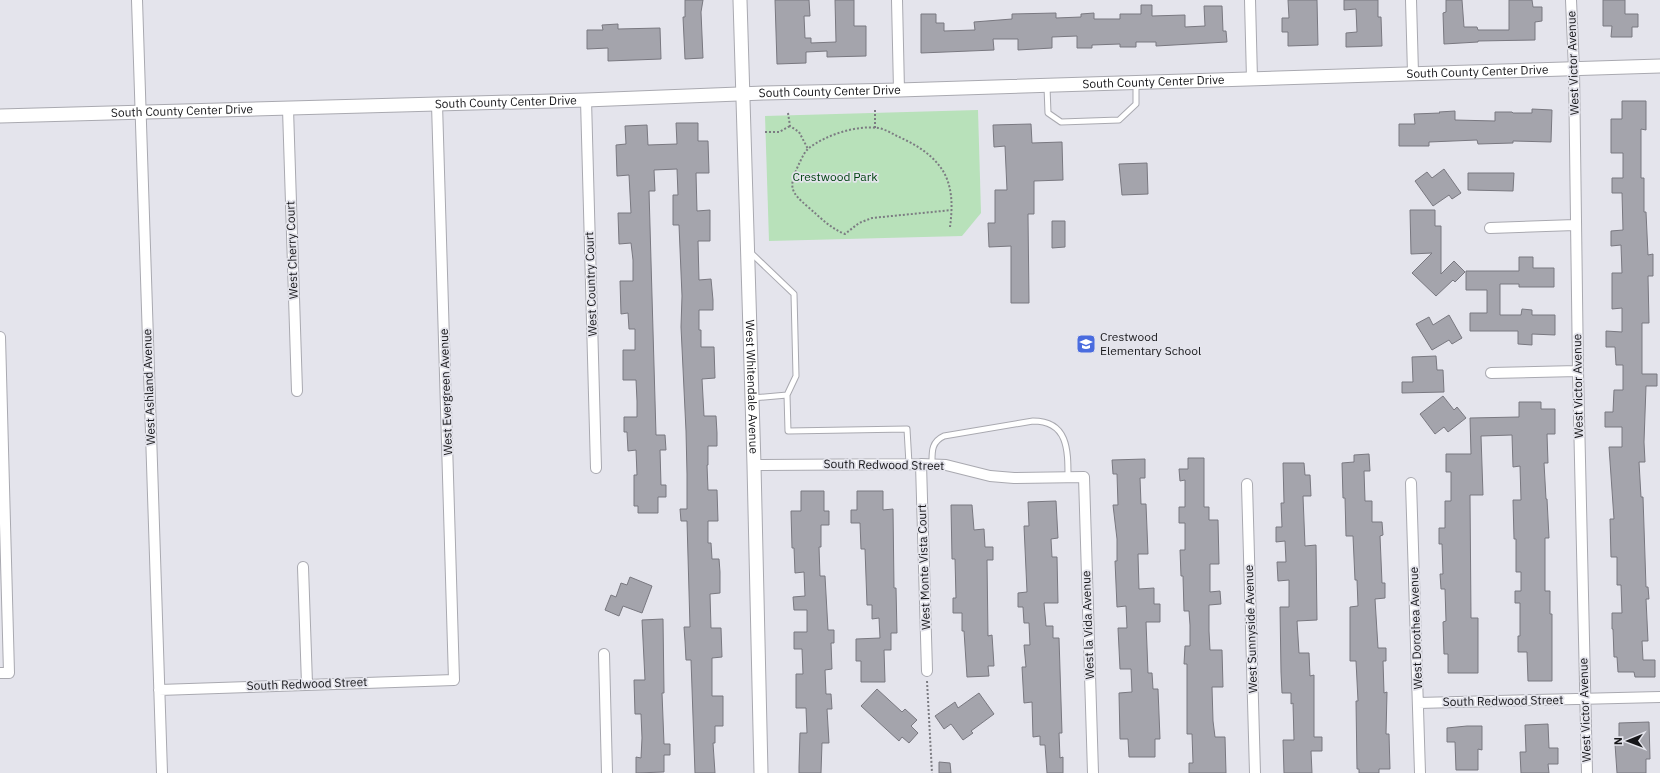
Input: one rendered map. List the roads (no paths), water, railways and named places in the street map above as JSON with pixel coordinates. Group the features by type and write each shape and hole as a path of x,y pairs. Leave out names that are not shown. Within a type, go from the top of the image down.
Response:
{"street":[{"name":"West Ashland Avenue","path":"137,0 162,773"},
{"name":"West Whitendale Avenue","path":"740,0 754,465 761,773"},
{"path":"897,0 899,90"},
{"path":"1250,0 1252,79"},
{"path":"1411,0 1413,73"},
{"name":"West Victor Avenue","path":"1571,0 1574,69 1575,225 1587,773"},
{"name":"South County Center Drive","path":"0,116 288,109 1660,66"},
{"name":"West Country Court","path":"586,100 596,468"},
{"name":"West Evergreen Avenue","path":"437,104 454,680"},
{"name":"West Cherry Court","path":"288,109 296,391"},
{"path":"1490,228 1575,225"},
{"path":"0,337 5,673"},
{"path":"1491,373 1578,371"},
{"name":"West Monte Vista Court","path":"921,464 927,671"},
{"name":"South Redwood Street","path":"754,465 932,464 946,465 990,476 1084,477"},
{"name":"West la Vida Avenue","path":"1084,477 1093,773"},
{"name":"West Dorothea Avenue","path":"1411,483 1420,773"},
{"name":"West Sunnyside Avenue","path":"1247,484 1255,773"},
{"path":"303,567 307,684"},
{"path":"604,654 606,773"},
{"name":"South Redwood Street","path":"159,690 454,680"},
{"name":"South Redwood Street","path":"1418,703 1660,697"}],"lane":[{"path":"1047,86 1048,113 1061,122 1119,120 1136,104 1136,83"},
{"path":"747,249 794,294 796,376 787,395 788,431 907,429 908,464"},
{"path":"751,398 787,395"},
{"path":"932,464 933,446 936,440 944,436 1033,420 1043,421 1053,425 1062,434 1067,453 1068,477"}],"place":[{"name":"Crestwood Elementary School","path":"1086,344"}],"park label":[{"name":"Crestwood Park","path":"835,177"}]}
